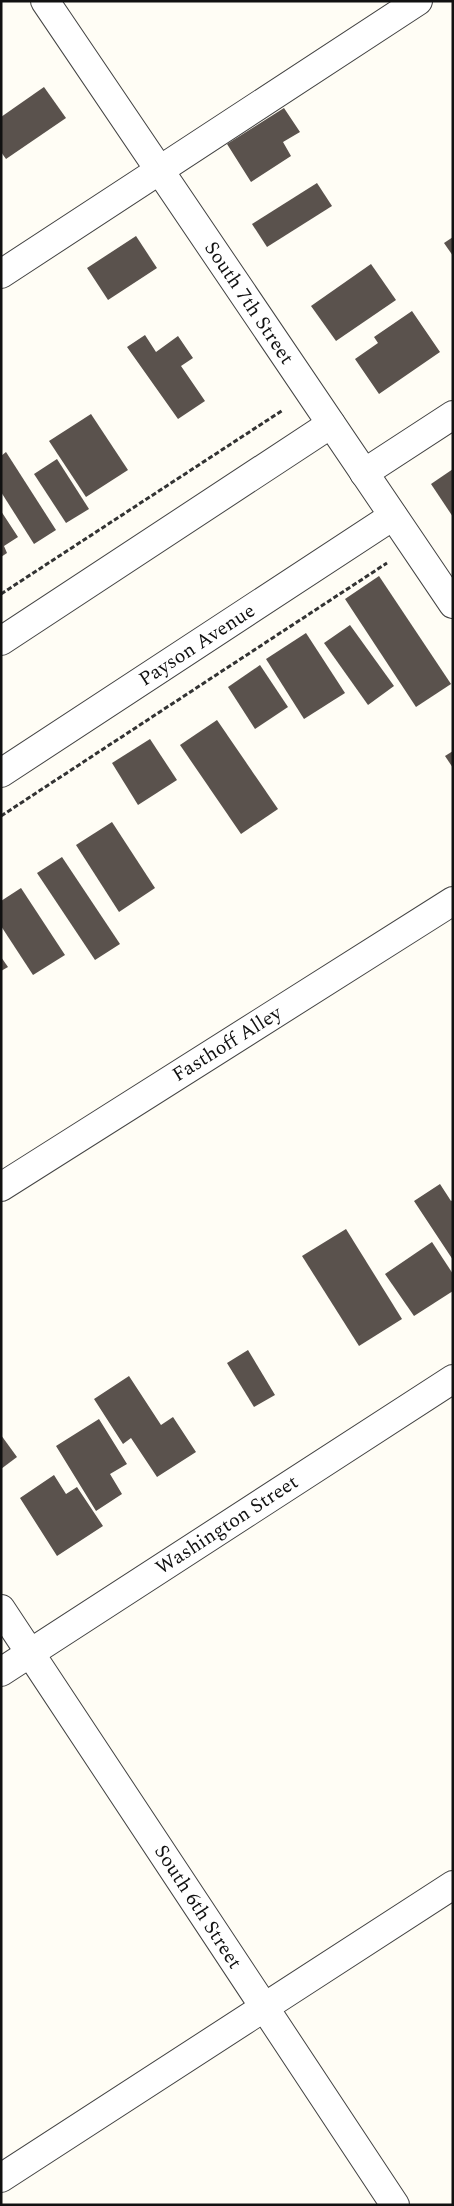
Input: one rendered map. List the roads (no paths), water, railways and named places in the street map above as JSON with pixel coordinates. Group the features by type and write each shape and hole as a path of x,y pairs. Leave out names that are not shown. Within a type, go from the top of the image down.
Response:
{"street":[{"name":"South 7th Street","path":"45,1 453,604"},
{"path":"1,274 418,1"},
{"path":"364,473 453,415"},
{"path":"1,641 331,424"},
{"name":"Payson Avenue","path":"1,773 393,516"},
{"name":"Fasthoff Alley","path":"1,1187 453,901"},
{"name":"Washington Street","path":"1,1672 453,1379"},
{"name":"South 6th Street","path":"1,1609 395,2205"},
{"path":"1,2178 453,1885"}]}
